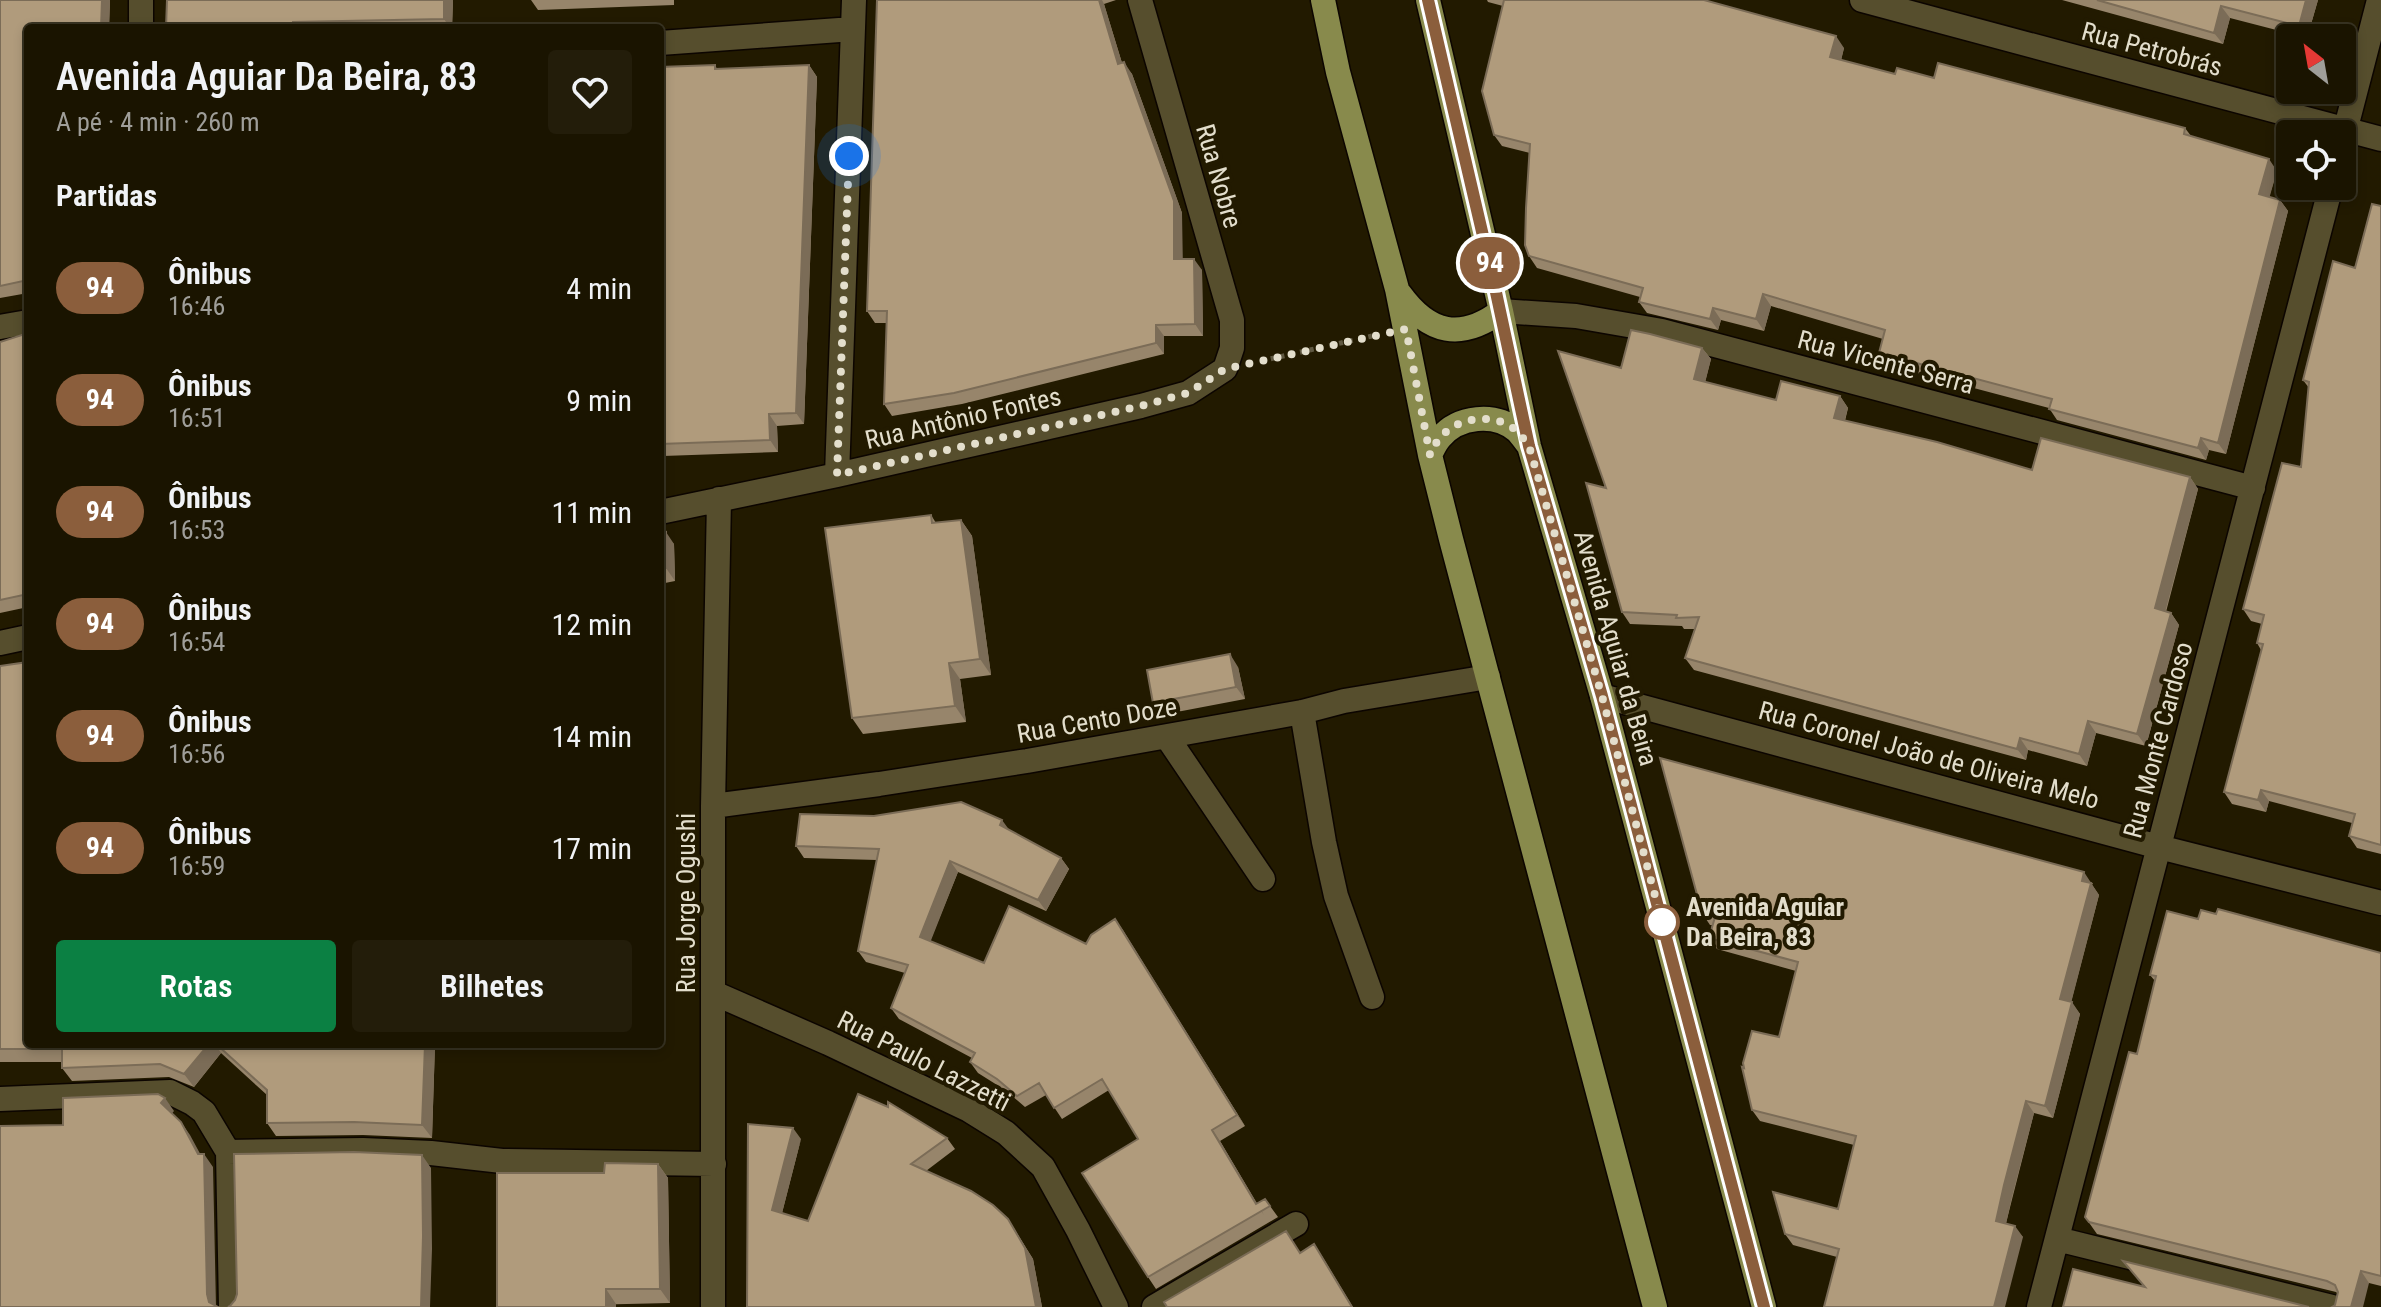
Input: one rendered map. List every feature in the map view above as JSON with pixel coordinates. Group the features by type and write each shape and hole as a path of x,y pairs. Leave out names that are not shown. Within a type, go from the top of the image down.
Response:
{"main road":[{"path":"1323,0 1338,72 1397,289 1430,455 1655,1307"},
{"name":"Avenida Aguiar da Beira","path":"1428,0 1501,311 1529,446 1602,696 1764,1307"},
{"path":"1397,289 1410,307 1425,320 1444,328 1464,329 1484,323 1501,311"},
{"path":"1430,455 1440,437 1457,424 1477,418 1498,420 1516,430 1529,446"}],"street":[{"path":"141,0 141,24"},
{"path":"837,475 854,0"},
{"name":"Rua Nobre","path":"1140,0 1232,320 1232,348 1225,369"},
{"name":"Rua Petrobrás","path":"1862,0 2287,120"},
{"path":"2348,120 2379,0"},
{"path":"664,43 853,29"},
{"name":"Rua Petrobrás","path":"2356,137 2381,139"},
{"name":"Rua Monte Cardoso","path":"2039,1307 2327,200"},
{"name":"Rua Vicente Serra","path":"1501,311 1576,316 1662,331 2253,488"},
{"path":"0,327 24,323"},
{"name":"Rua Antônio Fontes","path":"664,511 837,475 1188,393 1225,369"},
{"name":"Rua Jorge Ogushi","path":"713,1307 713,806 719,499"},
{"path":"0,643 24,638"},
{"name":"Rua Cento Doze","path":"713,806 893,782 1167,737 1302,712 1344,701 1488,677"},
{"name":"Rua Coronel João de Oliveira Melo","path":"1602,696 2159,847 2381,903"},
{"path":"1302,712 1336,896 1372,997"},
{"path":"1167,737 1263,879"},
{"name":"Rua Paulo Lazzetti","path":"714,993 913,1083 969,1110 1006,1133 1043,1167 1116,1307"},
{"path":"0,1099 170,1092 204,1112 228,1152 231,1307"},
{"path":"228,1152 363,1150 502,1161 714,1164"},
{"path":"1154,1307 1296,1224"},
{"path":"2057,1239 2332,1307"}],"path":[{"path":"1225,369 1406,329"}],"building":[{"path":"0,0 102,0 101,24 24,24 24,281 0,286"},
{"path":"167,0 444,0 444,19 166,24"},
{"path":"877,0 1099,0 1118,64 1124,62 1174,201 1174,259 1194,259 1195,324 1156,325 1156,343 954,393 884,404 887,311 867,311"},
{"path":"1504,0 1704,0 1836,36 1830,57 1895,74 1897,68 1934,78 1938,63 2185,128 2184,134 2269,159 2259,194 2280,200 2218,443 2201,438 2198,448 2049,409 2052,399 1879,353 1885,330 1763,294 1756,319 1713,308 1710,319 1639,302 1643,288 1529,256 1525,245 1530,144 1494,135 1482,91"},
{"path":"2097,0 2306,0 2300,24 2221,6 2214,33"},
{"path":"715,65 715,69 809,65 796,413 769,414 770,440 664,444 664,67"},
{"path":"2372,204 2381,206 2381,845 2349,836 2355,814 2261,790 2258,800 2224,792 2263,644 2257,643 2264,615 2243,609 2282,463 2301,467 2309,382 2303,380 2333,261 2355,268"},
{"path":"1631,330 1702,348 1694,379 1776,400 1781,381 1840,396 1834,418 1937,442 2032,470 2041,438 2190,477 2155,608 2171,613 2137,734 2088,721 2079,754 2020,738 2017,749 1685,658 1699,617 1676,618 1677,615 1622,612 1586,483 1606,488 1558,351 1621,368"},
{"path":"24,334 24,595 0,600 0,342"},
{"path":"931,515 932,523 961,520 980,659 949,663 955,706 852,718 825,528"},
{"path":"664,532 666,532 664,569"},
{"path":"1230,654 1236,687 1153,703 1147,670"},
{"path":"24,663 24,1048 206,1048 184,1074 160,1064 62,1068 62,1049 0,1049 0,666"},
{"path":"1660,758 2084,872 2082,881 2091,883 2060,999 2072,1002 2045,1106 2026,1101 2004,1185 1996,1221 2015,1226 1994,1307 1824,1307 1839,1249 1785,1234 1773,1192 1838,1209 1856,1136 1752,1110 1742,1067 1752,1031 1779,1037 1798,962 1709,938 1715,917 1702,913"},
{"path":"961,802 1002,820 1000,825 1061,858 1038,900 950,861 920,937 984,963 1009,906 1086,944 1091,935 1115,919 1237,1115 1212,1130 1256,1204 1265,1199 1270,1206 1148,1277 1082,1173 1138,1139 1102,1079 1054,1108 1039,1083 1017,1096 970,1062 975,1053 891,1008 908,965 858,951 879,849 796,846 800,814 874,816"},
{"path":"2218,909 2381,953 2381,1276 2361,1271 2351,1307 2332,1307 2338,1292 2335,1285 2327,1281 2089,1222 2085,1217 2129,1052 2137,1054 2156,976 2150,975 2167,911 2198,919 2201,910 2216,914"},
{"path":"220,1048 425,1048 422,1125 267,1123 267,1090"},
{"path":"158,1094 165,1098 161,1103 181,1122 198,1154 204,1154 207,1294 209,1302 218,1307 0,1307 0,1126 63,1125 63,1098"},
{"path":"858,1094 888,1107 888,1102 947,1138 911,1164 971,1191 1008,1219 1025,1248 1036,1307 747,1307 748,1124 793,1128 772,1210 808,1221"},
{"path":"354,1152 422,1155 421,1307 228,1307 237,1294 234,1154"},
{"path":"605,1163 658,1164 660,1289 606,1289 606,1307 497,1307 497,1173 604,1173"},
{"path":"1286,1231 1300,1253 1314,1244 1352,1307 1167,1307 1164,1302"},
{"path":"2123,1261 2309,1307 2063,1307 2073,1269 2145,1287"}],"bus line":[{"name":"94","path":"1428,0 1529,446 1602,696 1764,1307"}],"place":[{"name":"Avenida Aguiar Da Beira, 83","path":"1662,922"}],"route":[{"path":"849,156 837,475 1141,406 1188,393 1225,369 1406,329 1430,455 1440,437 1457,424 1477,418 1498,420 1516,430 1529,446 1602,696 1662,922"}]}
